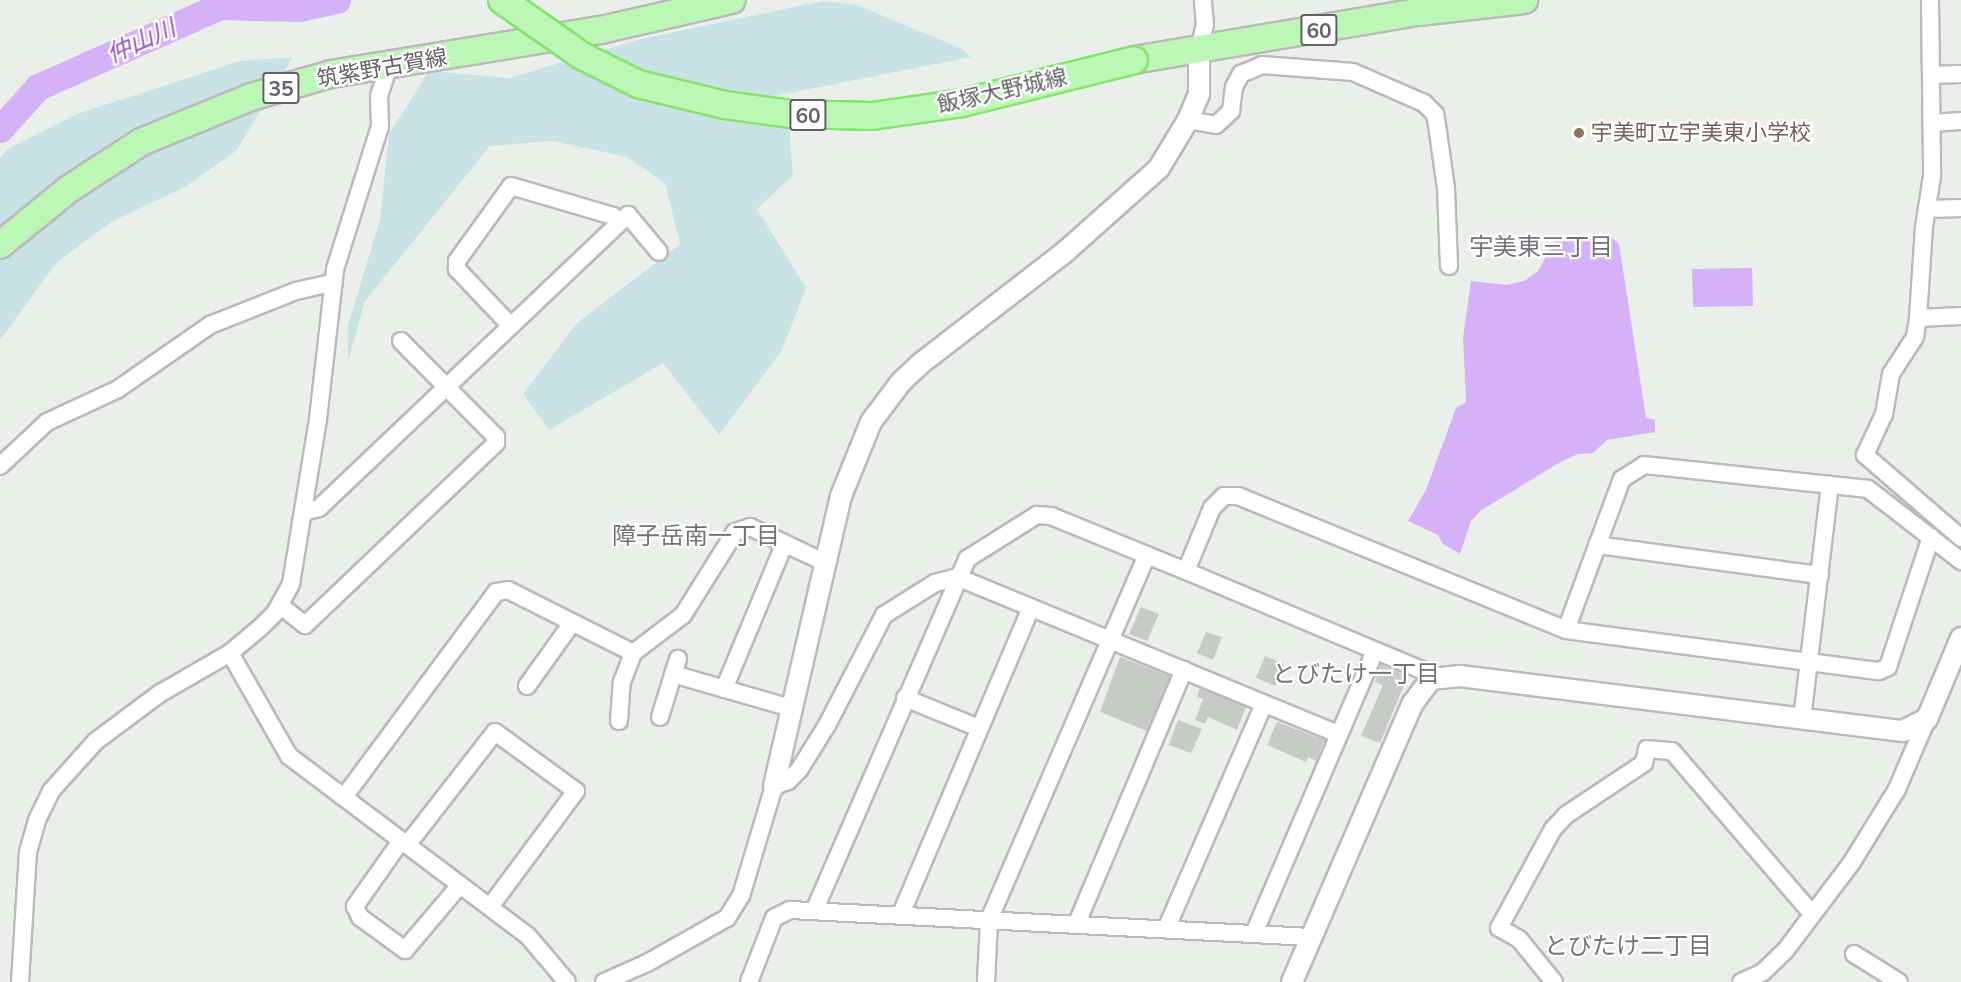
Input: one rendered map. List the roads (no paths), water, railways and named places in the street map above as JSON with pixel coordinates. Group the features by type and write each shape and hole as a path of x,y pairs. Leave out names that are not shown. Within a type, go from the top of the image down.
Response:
{"main road":[{"name":"飯塚大野城線","path":"502,0 582,56 638,84 725,105 791,114 872,116 962,104 1134,60 1419,12 1524,0"},
{"name":"筑紫野古賀線","path":"0,245 69,189 141,142 250,97 331,74 602,30 732,0"}],"street":[{"path":"604,982 648,963 727,918 741,896 774,786 848,471 871,422 894,390 920,364 1043,270 1141,186 1168,154 1188,120 1198,94 1199,50 1205,25 1203,0"},
{"path":"1930,0 1932,123 1929,209 1924,227 1918,318 1915,337 1891,374 1884,414 1865,455 1961,538"},
{"path":"1188,120 1216,125 1231,111 1234,87 1241,74 1262,65 1353,72 1424,103 1435,114 1446,188 1449,266"},
{"path":"20,982 28,852 37,820 51,790 96,741 159,694 230,653 280,605 291,584 304,512 334,282 380,126 379,96 389,66"},
{"path":"1931,75 1961,74"},
{"path":"1932,123 1961,122"},
{"path":"511,326 457,269 457,261 511,186 614,216 620,222"},
{"path":"1929,209 1961,208"},
{"path":"304,512 320,508 628,214 659,252"},
{"path":"0,466 47,422 118,389 210,325 296,291 334,282"},
{"path":"1918,318 1961,316"},
{"path":"280,605 305,625 496,443 496,437 401,341"},
{"path":"1566,630 1622,479 1644,465 1868,489 1961,561"},
{"path":"1802,719 1830,485"},
{"path":"1186,571 1212,508 1224,496 1238,496 1566,630 1879,670 1888,667 1931,537"},
{"path":"815,909 957,577 967,559 1037,515 1051,516 1186,571 1422,670 1431,679"},
{"path":"619,722 622,682 633,652 683,615 735,532 750,527 826,563"},
{"path":"724,689 784,545"},
{"path":"1597,545 1820,575"},
{"path":"986,982 989,920 1147,555"},
{"path":"774,786 788,781 799,770 827,725 884,615 919,591 957,577 1338,734"},
{"path":"344,797 496,592 508,590 633,652"},
{"path":"901,914 1031,607"},
{"path":"527,686 572,623"},
{"path":"1741,982 1763,972 1785,951 1852,862 1897,789 1961,639"},
{"path":"1255,931 1375,651"},
{"path":"230,653 290,756 528,936 567,982"},
{"path":"660,717 675,667 724,689 791,708"},
{"path":"1077,923 1184,670"},
{"path":"1292,982 1413,703 1431,679 1460,676 1903,731 1927,719"},
{"path":"905,698 979,728"},
{"path":"1167,927 1264,704"},
{"path":"460,885 405,950 360,917 355,906 495,732 576,792 490,908"},
{"path":"1554,982 1519,939 1499,928 1553,829 1566,815 1644,763 1647,749 1672,751 1812,914"},
{"path":"749,982 774,918 790,910 815,909 989,920 1255,931 1311,937"},
{"path":"1854,954 1899,982"}],"waterway":[{"name":"仲山川","path":"0,129 38,87 220,6 299,8 337,0"}],"place":[{"name":"宇美町立宇美東小学校","path":"1579,133"}],"district":[{"name":"宇美東三丁目","path":"1541,247"},
{"name":"障子岳南一丁目","path":"696,536"},
{"name":"とびたけ一丁目","path":"1356,674"},
{"name":"とびたけ二丁目","path":"1628,946"}]}
